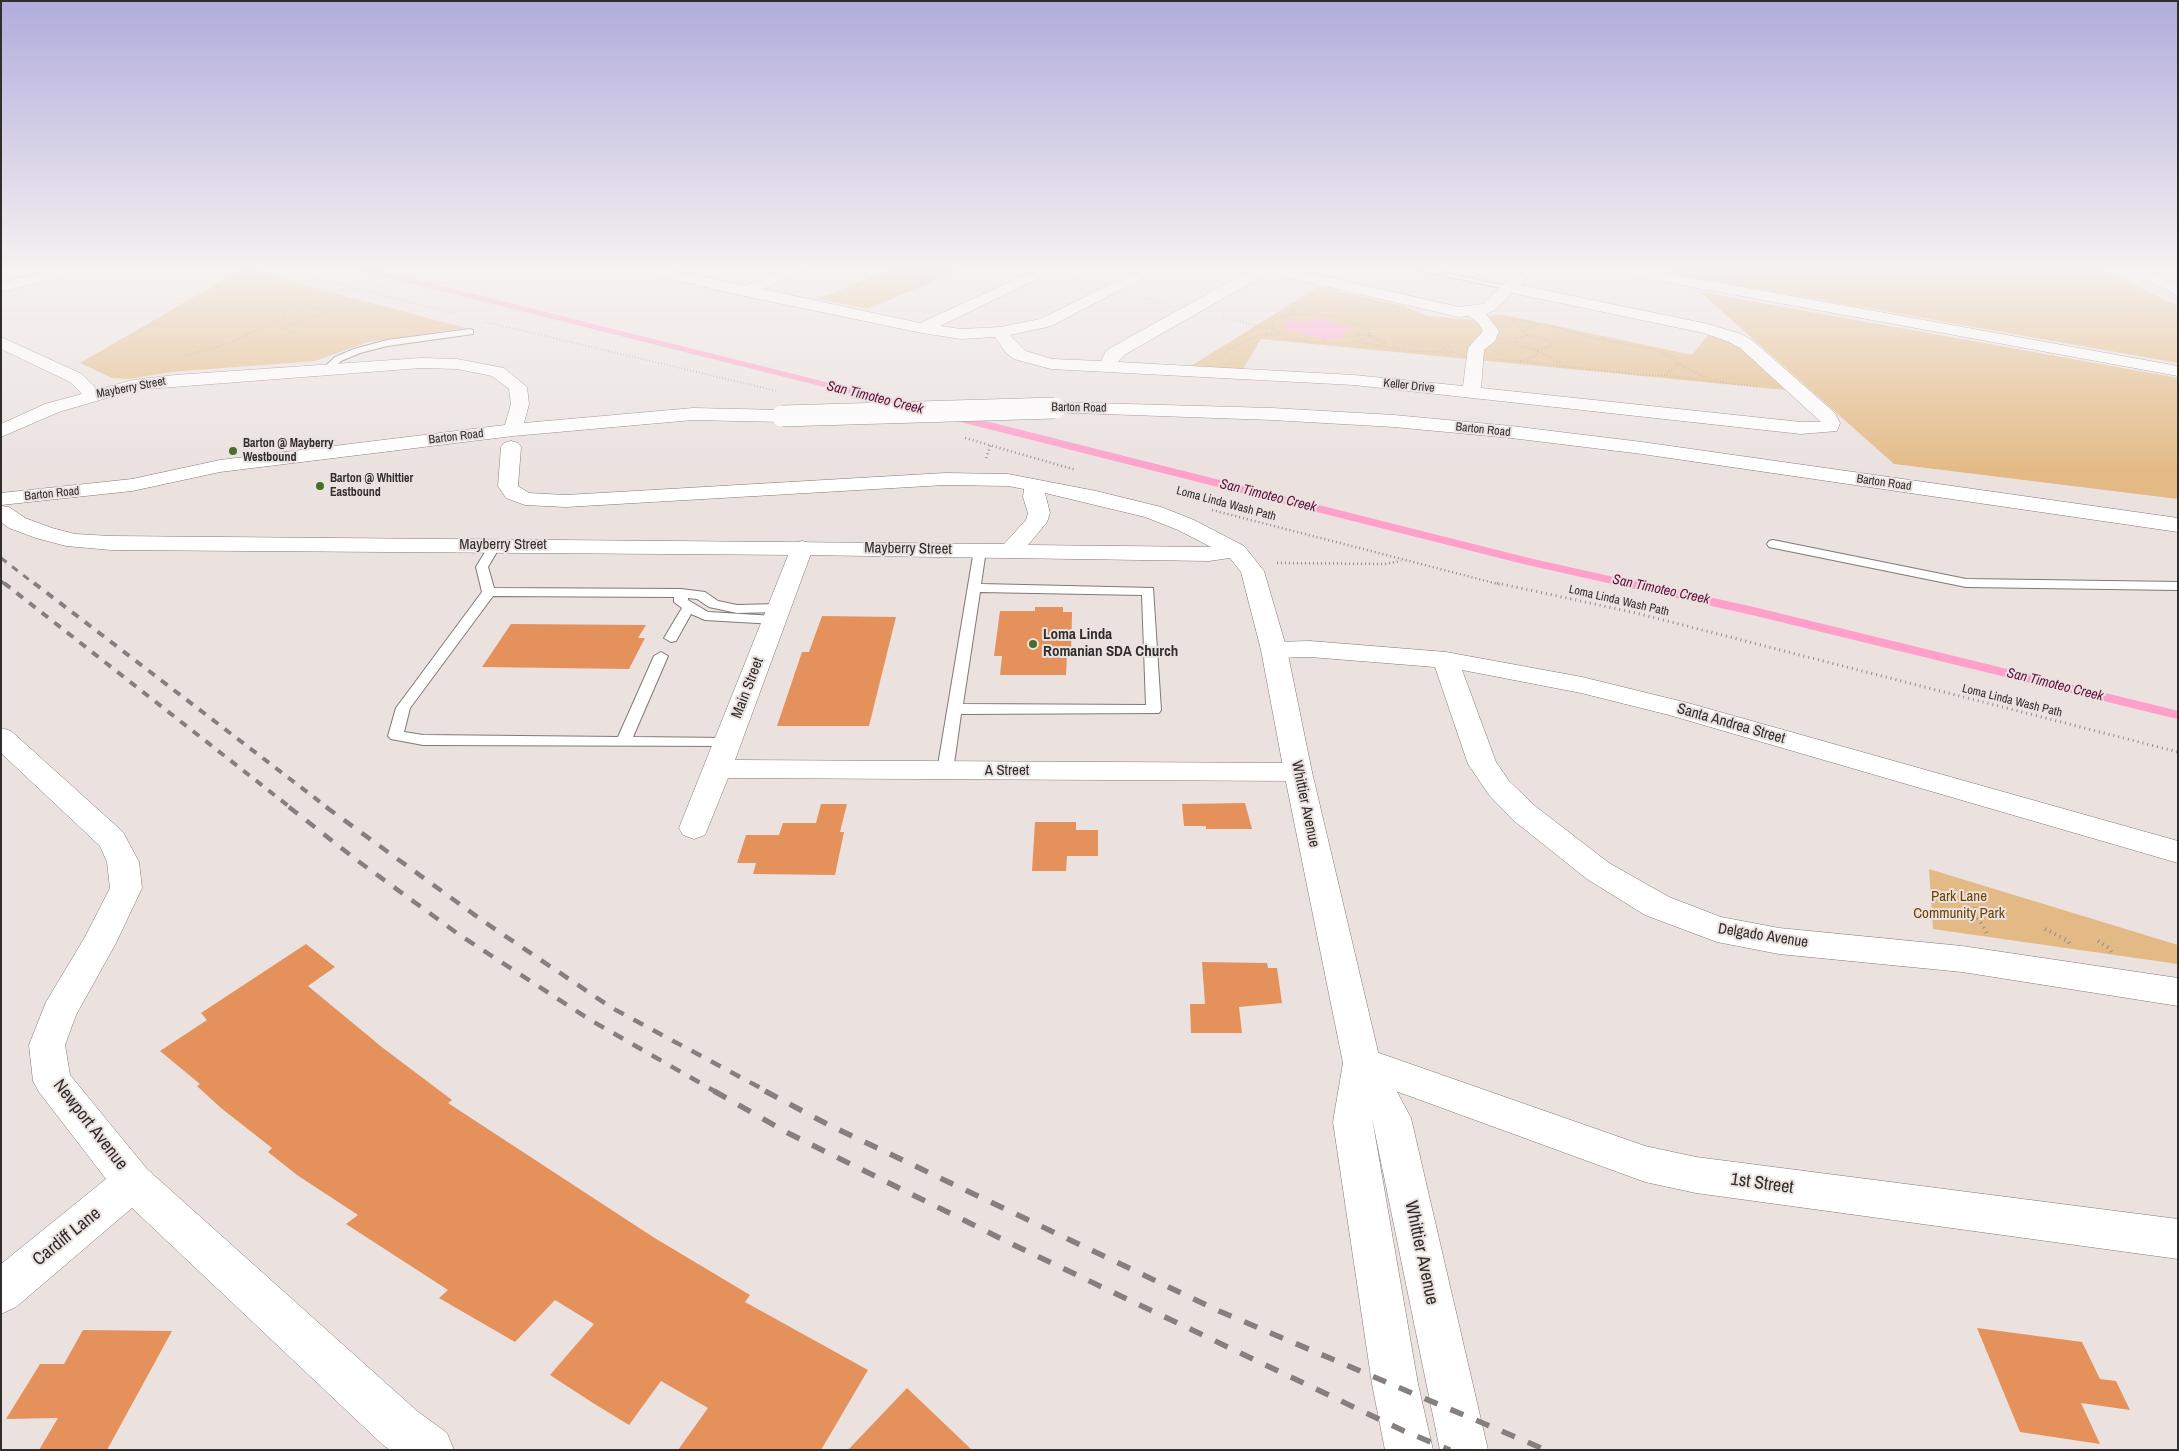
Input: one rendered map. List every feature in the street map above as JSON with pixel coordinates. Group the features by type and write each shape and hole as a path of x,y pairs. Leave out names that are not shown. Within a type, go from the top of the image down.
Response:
{"street":[{"name":"Keller Drive","path":"1002,336 1012,350 1030,360 1051,364 1354,380 1801,428 1830,427 1831,423 1828,417 1746,344 1728,336"},
{"path":"1107,367 1112,355 1144,336"},
{"path":"1472,392 1474,354 1476,348 1489,336"},
{"path":"1983,336 2178,371"},
{"path":"1,342 76,378 93,395"},
{"name":"Mayberry Street","path":"1,432 52,408 134,385 175,380 327,369 421,363 457,364 498,372 518,388 520,404 512,438 508,486 513,494 525,498 566,501 945,479 1008,480 1096,497 1153,512 1186,525 1242,557"},
{"name":"Barton Road","path":"1,499 132,484 216,484 512,438 694,428 782,416 1055,408 1282,414 1394,421 1510,432 1642,448 2178,525"},
{"path":"1011,550 1036,522 1039,512 1034,497 1035,484"},
{"name":"Mayberry Street","path":"1,512 17,523 74,541 1011,550 1209,554 1242,557"},
{"name":"Main Street","path":"694,828 802,548"},
{"name":"Whittier Avenue","path":"1242,557 1274,650 1298,772 1362,1063 1392,1118 1464,1450"},
{"name":"Santa Andrea Street","path":"1274,650 1360,651 1446,660 1482,665 1582,685 1678,709 2178,852"},
{"name":"Delgado Avenue","path":"1446,660 1482,764 1499,788 1524,813 1598,871 1657,906 1717,929 1779,941 1962,959 2178,992"},
{"name":"Newport Avenue","path":"1,737 112,840 123,862 126,888 99,943 59,1012 48,1044 52,1081 134,1182 400,1428 430,1450"},
{"name":"A Street","path":"717,769 1298,772"},
{"name":"Whittier Avenue","path":"1362,1063 1352,1122 1395,1384 1409,1450"},
{"name":"1st Street","path":"1362,1063 1645,1164 1696,1175 2178,1239"},
{"name":"Cardiff Lane","path":"1,1292 134,1182"}],"lane":[{"path":"327,369 338,359 357,350 444,336"},
{"path":"1773,544 1966,583 2178,586"},
{"path":"489,592 482,567 495,545"},
{"path":"945,771 980,550"},
{"path":"955,709 1154,710 1148,591 974,588"},
{"path":"489,592 680,593 700,595 714,604 737,609 777,614"},
{"path":"489,592 403,708 396,736 423,740 727,743"},
{"path":"680,593 681,602 704,616 777,614"},
{"path":"671,638 688,608"},
{"path":"623,742 661,656"}],"path":[{"path":"176,359 245,336"},
{"path":"540,336 778,392"},
{"path":"1221,354 1259,336"},
{"path":"1285,336 1309,342 1326,343 1359,342 1371,336 1388,346"},
{"path":"1525,336 1514,339 1514,342 1519,346 1538,351 1567,365"},
{"path":"1516,362 1536,356 1538,351 1551,346 1551,342 1546,339 1530,336"},
{"path":"1434,351 1450,346"},
{"path":"1677,362 1710,380"},
{"path":"1661,375 1760,387"},
{"path":"962,437 1085,472"},
{"name":"Loma Linda Wash Path","path":"1204,508 1404,561 1636,613 2178,752"},
{"path":"1242,557 1385,564 1404,561"},
{"path":"1974,891 1976,913 1992,941"},
{"path":"2045,929 2068,941 2075,952 2066,951"}],"green space":[{"path":"127,336 412,336 368,342 315,361 171,372 130,379 112,378 80,363"},
{"path":"1240,336 1602,336 1692,355 1708,336 1717,336 1735,343 1786,390 1261,339 1243,369 1191,366"},
{"path":"1749,336 1943,336 2178,378 2178,499 1894,464"},
{"path":"2023,336 2178,336 2178,363"},
{"name":"Park Lane Community Park","path":"1929,869 2178,945 2178,964 1933,929"}],"shaded area":[{"path":"1310,336 1347,336 1343,338 1327,340"}],"building":[{"name":"Loma Linda Romanian SDA Church","path":"1035,607 1063,607 1063,612 1072,612 1071,655 1067,655 1066,675 1000,675 1002,656 994,656 1000,611 1035,611"},
{"path":"822,616 896,617 869,726 777,726 802,652 809,652"},
{"path":"511,624 646,625 638,638 645,638 629,669 482,667"},
{"path":"1245,803 1252,829 1206,829 1206,826 1184,826 1182,804"},
{"path":"821,804 847,804 840,832 844,832 835,875 753,874 756,863 737,863 746,835 779,835 783,823 816,823"},
{"path":"1035,822 1076,822 1076,830 1098,830 1098,856 1067,856 1066,871 1032,871"},
{"path":"306,944 335,967 308,986 383,1048 452,1100 448,1103 653,1237 750,1295 745,1302 868,1370 821,1450 678,1450 708,1408 661,1381 629,1425 550,1375 594,1324 555,1300 515,1342 439,1298 448,1290 346,1224 358,1215 297,1175 268,1152 272,1148 221,1108 197,1086 200,1084 160,1051 207,1020 201,1013"},
{"path":"1202,962 1267,963 1268,968 1277,968 1282,1003 1239,1007 1242,1033 1191,1033 1190,1004 1205,1004"},
{"path":"1977,1328 2082,1342 2100,1379 2116,1381 2130,1410 2081,1403 2100,1444 2020,1432"},
{"path":"83,1330 172,1331 107,1450 39,1450 58,1418 6,1419 40,1364 64,1364"},
{"path":"907,1388 972,1450 848,1450"}],"waterway":[{"name":"San Timoteo Creek","path":"630,336 907,405"},
{"name":"San Timoteo Creek","path":"959,418 1526,561 1633,585"},
{"name":"San Timoteo Creek","path":"1628,583 1757,612 2178,715"}],"railway":[{"path":"1,558 36,585"},
{"path":"1,581 6,585"},
{"path":"4,583 291,808"},
{"path":"34,583 328,808"},
{"path":"289,807 358,861 461,936 592,1021 716,1092"},
{"path":"326,807 483,921 612,1008 768,1092"},
{"path":"714,1091 788,1133 1016,1246 1404,1431 1450,1450"},
{"path":"765,1091 827,1124 1219,1311 1546,1450"}],"place":[{"name":"Barton @ Mayberry Westbound","path":"233,451"},
{"name":"Barton @ Whittier Eastbound","path":"320,486"},
{"name":"Loma Linda Romanian SDA Church","path":"1033,644"}]}
